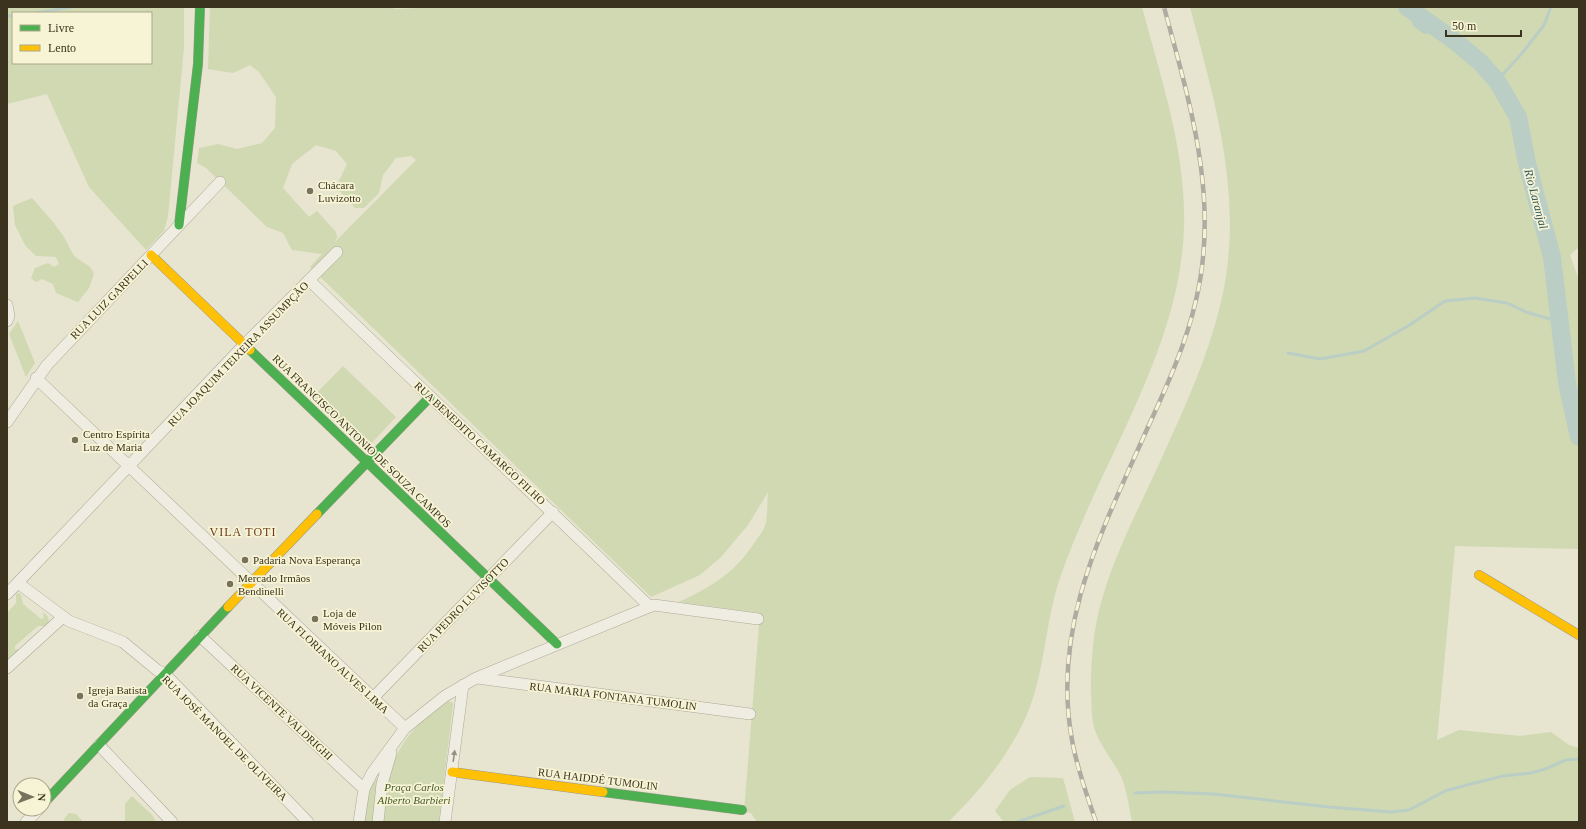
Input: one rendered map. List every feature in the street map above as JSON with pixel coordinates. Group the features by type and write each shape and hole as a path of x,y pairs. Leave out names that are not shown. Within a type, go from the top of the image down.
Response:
{"street":[{"path":"179,225 198,64 200,7"},
{"name":"RUA LUIZ GARPELLI","path":"7,422 36,378 47,365 220,182"},
{"name":"RUA JOAQUIM TEIXEIRA ASSUMPÇÃO","path":"7,594 244,345 337,252"},
{"name":"RUA FRANCISCO ANTONIO DE SOUZA CAMPOS","path":"151,255 557,644"},
{"name":"RUA BENEDITO CAMARGO FILHO","path":"309,280 430,397 652,606"},
{"name":"RUA FLORIANO ALVES LIMA","path":"36,378 405,728"},
{"path":"52,795 200,636 430,397"},
{"name":"RUA PEDRO LUVISOTTO","path":"372,698 553,512"},
{"path":"1479,576 1579,635"},
{"name":"RUA JOSÉ MANOEL DE OLIVEIRA","path":"18,583 69,621 123,642 156,670 165,674 308,822"},
{"path":"359,822 364,789 372,773 405,728 445,696 476,678 652,606 758,619"},
{"path":"7,668 63,617"},
{"name":"RUA VICENTE VALDRIGHI","path":"200,636 364,789"},
{"name":"RUA MARIA FONTANA TUMOLIN","path":"476,678 750,714"},
{"path":"446,822 463,685"},
{"path":"99,745 172,822"},
{"path":"378,822 384,774 393,745"},
{"name":"RUA HAIDDÉ TUMOLIN","path":"452,772 742,810"}],"green space":[{"path":"7,7 184,7 184,47 168,216 164,231 146,250 89,187 47,94 7,104"},
{"path":"210,7 388,7 396,9 439,7 1142,7 1171,115 1177,143 1184,198 1184,226 1179,272 1169,318 1135,406 1075,537 1059,581 1050,616 1036,687 1024,721 1000,762 981,787 948,822 757,822 751,813 744,812 760,613 679,602 702,591 722,578 731,571 747,553 765,526 768,492 748,525 721,557 700,575 651,597 310,267 322,254 292,250 283,233 267,227 206,168 197,163 199,148 218,144 237,149 262,143 275,128 276,97 259,72 250,65 233,73 208,69","holes":["316,145 336,151 347,164 336,187 355,208 364,208 379,193 383,175 396,158 411,156 416,160 335,242 337,237 336,232 317,211 309,217 283,188 292,164"]},
{"path":"1190,7 1579,7 1579,247 1570,255 1579,280 1579,549 1455,546 1437,740 1459,730 1520,736 1551,732 1569,745 1579,748 1579,822 1132,822 1123,781 1101,744 1093,723 1091,705 1091,676 1096,625 1100,606 1115,561 1186,404 1215,326 1227,268 1230,230 1229,193 1218,118"},
{"path":"32,198 64,237 74,256 90,267 94,274 89,288 78,302 56,293 53,284 42,279 36,282 31,278 35,268 48,263 54,267 59,264 56,257 36,256 25,245 15,225 13,206"},
{"path":"18,321 35,363 26,377 9,334"},
{"path":"343,366 396,417 365,450 311,399"},
{"path":"19,593 23,604 41,619 44,618 43,612 48,618 49,624 48,626 38,626 15,646 15,649 23,649 7,663 7,613 16,603 16,594"},
{"name":"Praça Carlos Alberto Barbieri","path":"449,701 453,703 453,705 439,822 382,822 386,785 401,747 417,726 437,708"},
{"path":"1030,777 1063,778 1075,822 1004,822 995,811 1010,790"},
{"name":"Praça Carlos Alberto Barbieri","path":"378,778 373,822 364,822 369,793 374,782"},
{"path":"132,796 152,815 156,822 125,822 125,804"},
{"path":"69,813 76,814 83,822 64,822 64,819"}],"shaded area":[{"path":"1423,7 1430,17 1448,32 1456,42 1445,40 1430,33 1424,34 1413,26 1407,8"}],"waterway":[{"path":"42,12 72,7"},
{"name":"Rio Laranjal","path":"1407,7 1456,42 1480,62 1497,81 1518,117 1527,163 1552,257 1567,383 1579,437"},
{"path":"1497,81 1523,52 1544,25 1551,7"},
{"path":"7,16 12,16"},
{"path":"1288,353 1320,359 1364,351 1408,326 1445,301 1475,298 1507,303 1526,312 1560,322"},
{"path":"1135,793 1163,792 1213,794 1329,807 1391,812 1409,810 1445,791 1503,776 1531,773 1566,760 1579,759"},
{"path":"1017,822 1064,806"}],"railway":[{"path":"1096,822 1082,782 1074,751 1067,698 1069,657 1075,617 1085,579 1099,541 1114,503 1169,380 1187,333 1196,300 1203,262 1205,225 1199,152 1192,116 1164,7"}],"traffic: fast":[{"path":"179,225 198,64 200,7"},
{"path":"250,350 557,644"},
{"path":"317,514 430,397"},
{"path":"52,794 228,607"},
{"path":"603,792 742,810"}],"traffic: slow":[{"path":"151,255 250,350"},
{"path":"228,607 317,514"},
{"path":"1479,575 1579,635"},
{"path":"452,772 603,792"}],"place":[{"name":"Chácara Luvizotto","path":"310,191"},
{"name":"Centro Espírita Luz de Maria","path":"75,440"},
{"name":"Padaria Nova Esperança","path":"245,560"},
{"name":"Mercado Irmãos Bendinelli","path":"230,584"},
{"name":"Loja de Móveis Pilon","path":"315,619"},
{"name":"Igreja Batista da Graça","path":"80,696"}],"district":[{"name":"VILA TOTI","path":"243,532"}]}
